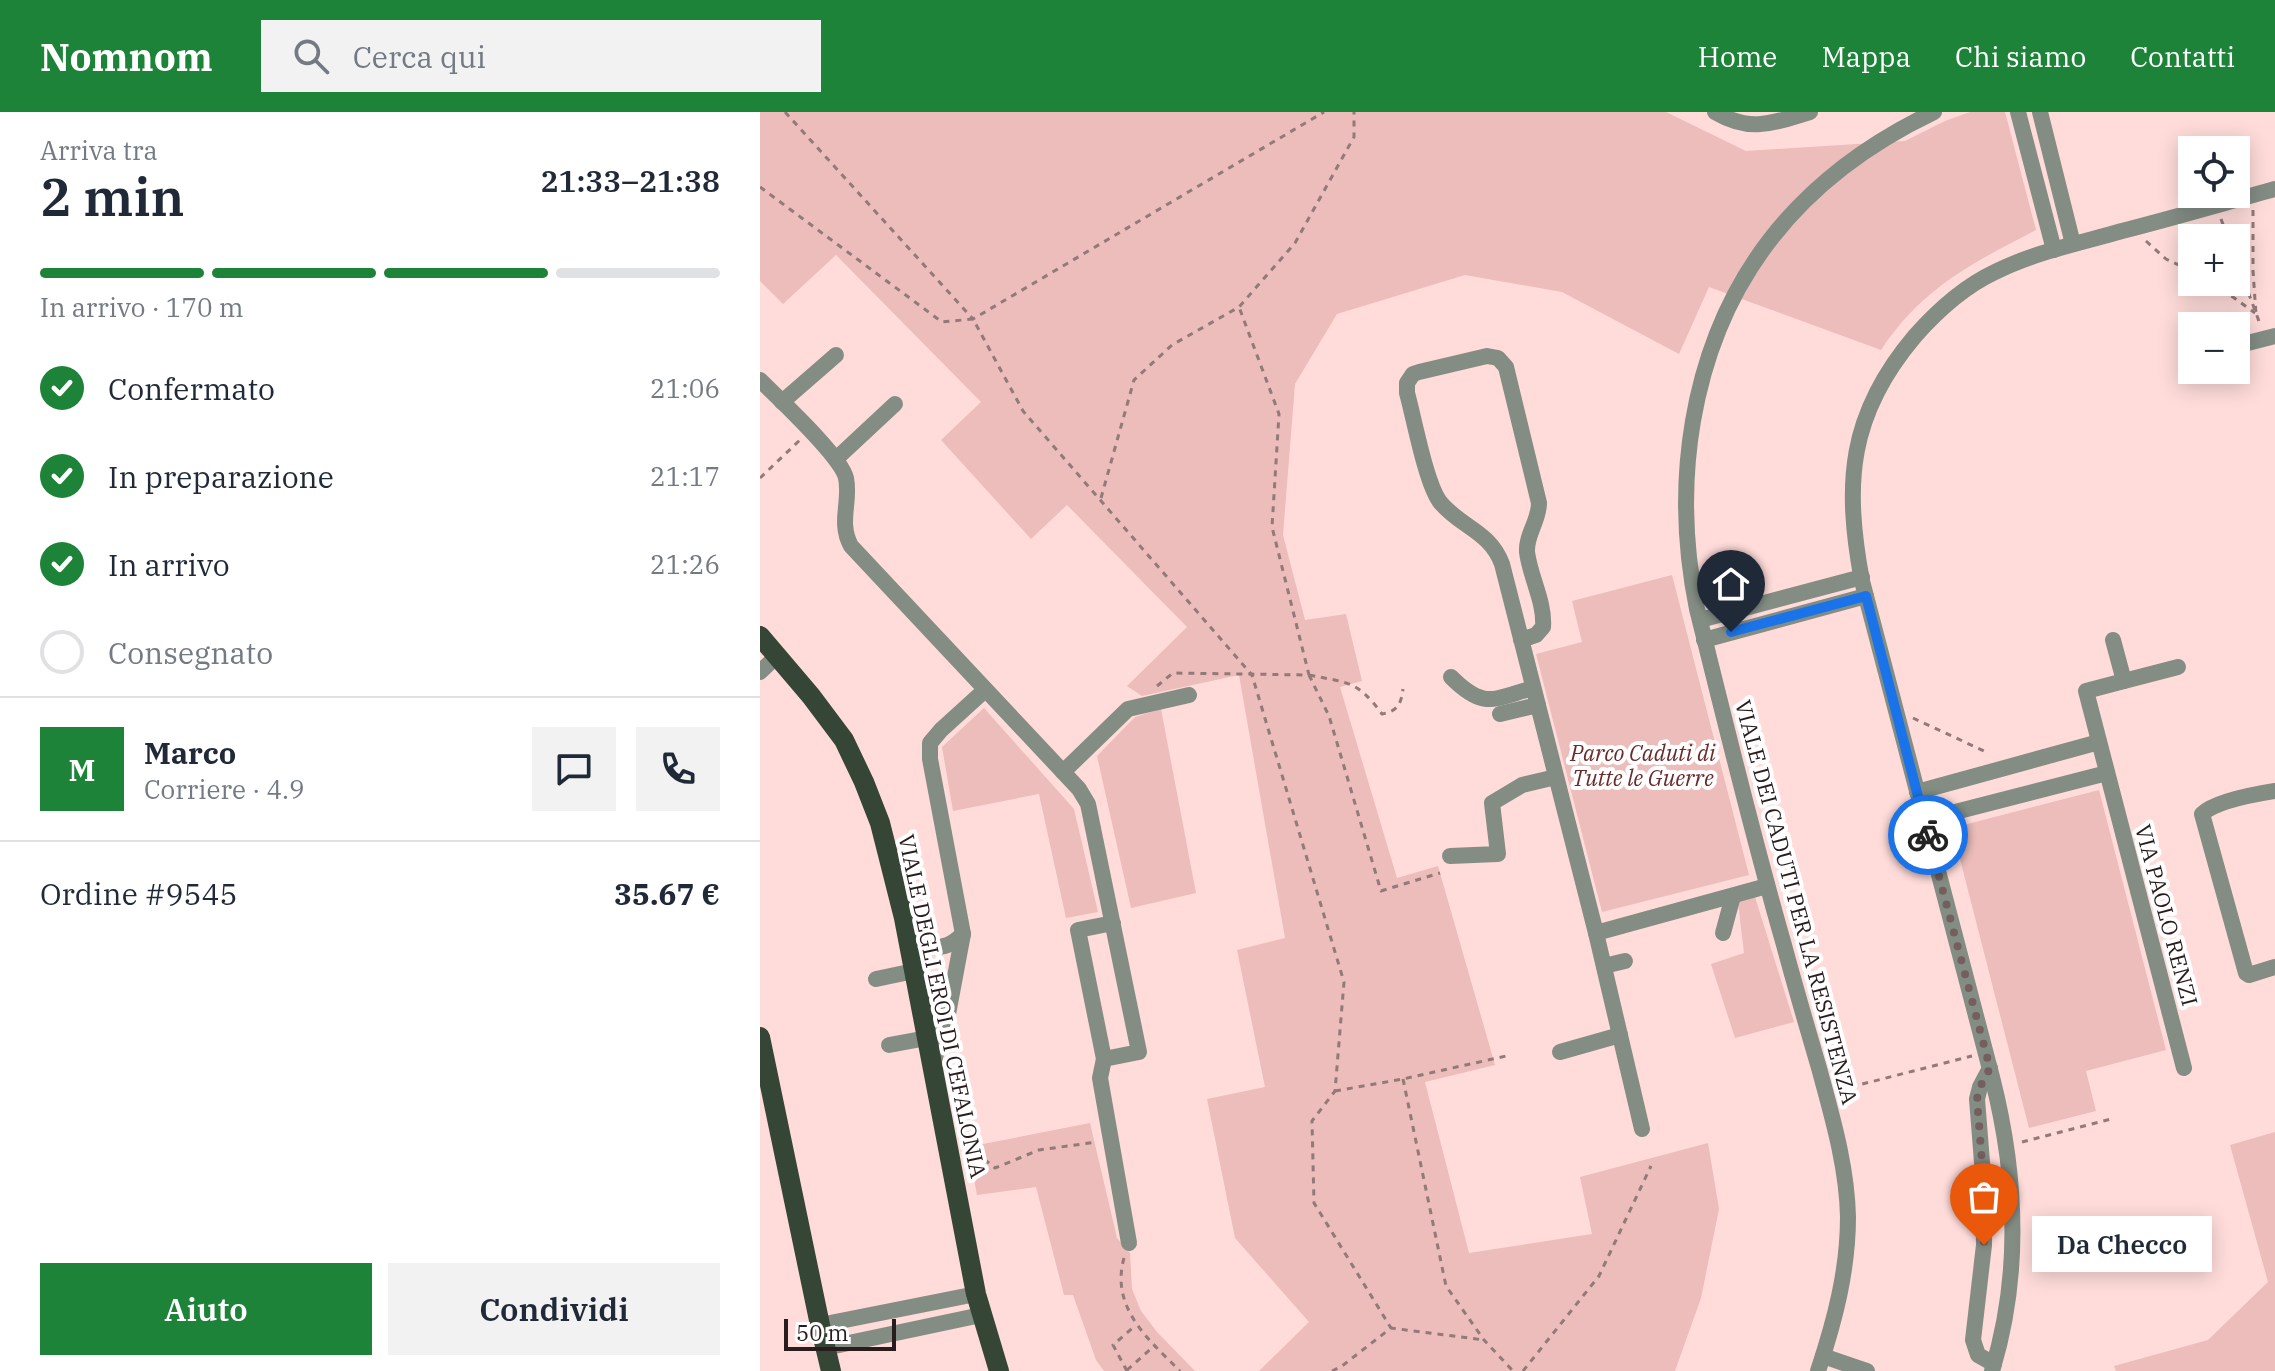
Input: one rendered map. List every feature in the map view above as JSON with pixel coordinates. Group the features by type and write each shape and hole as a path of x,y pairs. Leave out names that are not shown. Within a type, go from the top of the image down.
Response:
{"main road":[{"name":"VIALE DEGLI EROI DI CEFALONIA","path":"760,636 844,740 880,823 904,918 976,1294 999,1371"},
{"path":"760,1037 831,1371"}],"street":[{"path":"1715,112 1738,123 1755,125 1810,112"},
{"name":"VIALE DEI CADUTI PER LA RESISTENZA","path":"1821,1363 1843,1284 1848,1214 1843,1168 1704,640 1687,553 1684,510 1687,466 1704,370 1731,301 1752,263 1777,229 1812,192 1887,136 1934,112"},
{"path":"2018,112 2054,250"},
{"path":"2040,112 2073,244"},
{"path":"2250,196 2275,189"},
{"path":"1990,1068 1977,1099 1984,1245 1973,1340 1978,1355 1993,1368 2006,1315 2013,1257 2013,1204 2007,1146 1990,1068 1862,577 1853,516 1853,477 1861,433 1878,388 1905,349 1963,290 2005,267 2054,250 2206,208"},
{"path":"2250,342 2270,337"},
{"path":"782,402 836,355"},
{"path":"1521,640 1536,635 1543,627 1543,613 1527,546 1539,503 1506,367 1498,358 1487,356 1413,374 1408,380 1407,389 1432,486 1443,504 1485,538 1498,553 1596,933 1642,1129"},
{"path":"760,380 843,470 847,481 845,535 851,546 1079,789 1088,804 1139,1052 1104,1059"},
{"path":"836,459 895,404"},
{"path":"1700,620 1862,577"},
{"path":"1704,640 1866,596"},
{"path":"2113,640 2124,681"},
{"path":"760,672 778,655"},
{"name":"VIA PAOLO RENZI","path":"2178,667 2086,691 2184,1068"},
{"path":"1451,677 1466,692 1481,699 1533,688"},
{"path":"933,1066 948,1014 963,934 930,759 930,743 985,690"},
{"path":"1063,772 1128,709 1189,695"},
{"path":"1500,714 1538,705"},
{"path":"1917,792 2099,742"},
{"path":"1924,820 2107,773"},
{"path":"1450,856 1498,854 1492,803 1522,785 1556,777"},
{"path":"2275,791 2207,809 2202,814 2246,973 2249,975 2275,967"},
{"path":"1596,933 1767,886"},
{"path":"1723,933 1733,896"},
{"path":"904,918 929,947 942,948 954,943 963,934"},
{"path":"1113,923 1078,930 1104,1059 1100,1078 1129,1243"},
{"path":"1604,966 1625,961"},
{"path":"876,979 914,971"},
{"path":"1560,1052 1620,1035"},
{"path":"889,1045 927,1038"},
{"path":"820,1325 976,1294"},
{"path":"825,1348 981,1315"},
{"path":"1821,1363 1867,1371"}],"path":[{"path":"785,112 973,319 1023,411 1252,675 1344,982 1335,1091 1312,1121 1314,1203 1391,1328"},
{"path":"760,187 942,322 973,319 1324,112"},
{"path":"1101,498 1134,380 1172,345 1239,307 1295,243 1354,137 1354,112"},
{"path":"2250,196 2254,215 2256,314"},
{"path":"2143,226 2147,243 2178,265"},
{"path":"2231,296 2256,314"},
{"path":"2249,296 2270,337"},
{"path":"1239,307 1279,414 1272,527 1309,675 1329,716 1381,891 1440,873"},
{"path":"760,478 810,431"},
{"path":"1252,675 1309,675 1352,684 1367,694 1382,714 1394,711 1402,703 1403,689"},
{"path":"1895,709 1984,751"},
{"path":"1826,1094 1975,1055"},
{"path":"1335,1091 1506,1056"},
{"path":"1403,1079 1446,1286 1484,1340 1513,1371"},
{"path":"2007,1146 2115,1118"},
{"path":"944,1126 995,1168 1039,1150 1109,1140"},
{"path":"1523,1371 1599,1276 1651,1166"},
{"path":"1129,1243 1120,1280 1129,1315 1180,1371"},
{"path":"1136,1325 1113,1345 1126,1371 1154,1346"},
{"path":"1332,1371 1391,1328 1484,1340"},
{"path":"1172,1371 1176,1367"}],"green space":[{"path":"760,112 1666,112 1746,151 1905,141 1970,112 2005,112 2036,230 1969,266 1931,293 1897,328 1881,350 1709,287 1679,354 1562,292 1465,275 1337,314 1295,384 1283,535 1305,620 1346,614 1362,681 1340,687 1397,878 1438,866 1495,1065 1425,1082 1469,1253 1592,1234 1580,1177 1708,1143 1719,1209 1701,1298 1675,1371 1259,1371 1309,1322 1235,1238 1207,1099 1265,1087 1237,950 1285,938 1239,675 1142,696 1127,686 1187,627 1067,505 1031,539 941,440 981,402 836,255 783,304 760,281"},
{"name":"Parco Caduti di Tutte le Guerre","path":"1672,575 1749,875 1602,912 1536,654 1582,642 1572,601"},
{"path":"984,708 1074,809 1098,912 1066,918 1039,794 953,811 942,747"},
{"path":"1161,709 1196,893 1131,908 1097,756 1135,717"},
{"path":"2099,790 2166,1050 2086,1071 2096,1111 2029,1128 1952,828"},
{"path":"1755,897 1794,1022 1735,1038 1711,964 1744,953 1738,902"},
{"path":"1090,1123 1117,1238 1130,1253 1132,1289 1141,1311 1195,1371 1104,1371 1096,1360 1073,1295 1064,1295 1036,1187 977,1195 968,1147"},
{"path":"2275,1132 2275,1371 2116,1371 2114,1366 2208,1340 2268,1282 2230,1145"}],"way so far":[{"path":"1928,835 1990,1068 1977,1099 1984,1245"}],"place":[{"name":"Da Checco","path":"1984,1245"}],"route":[{"path":"1731,632 1866,596 1928,835"}]}
